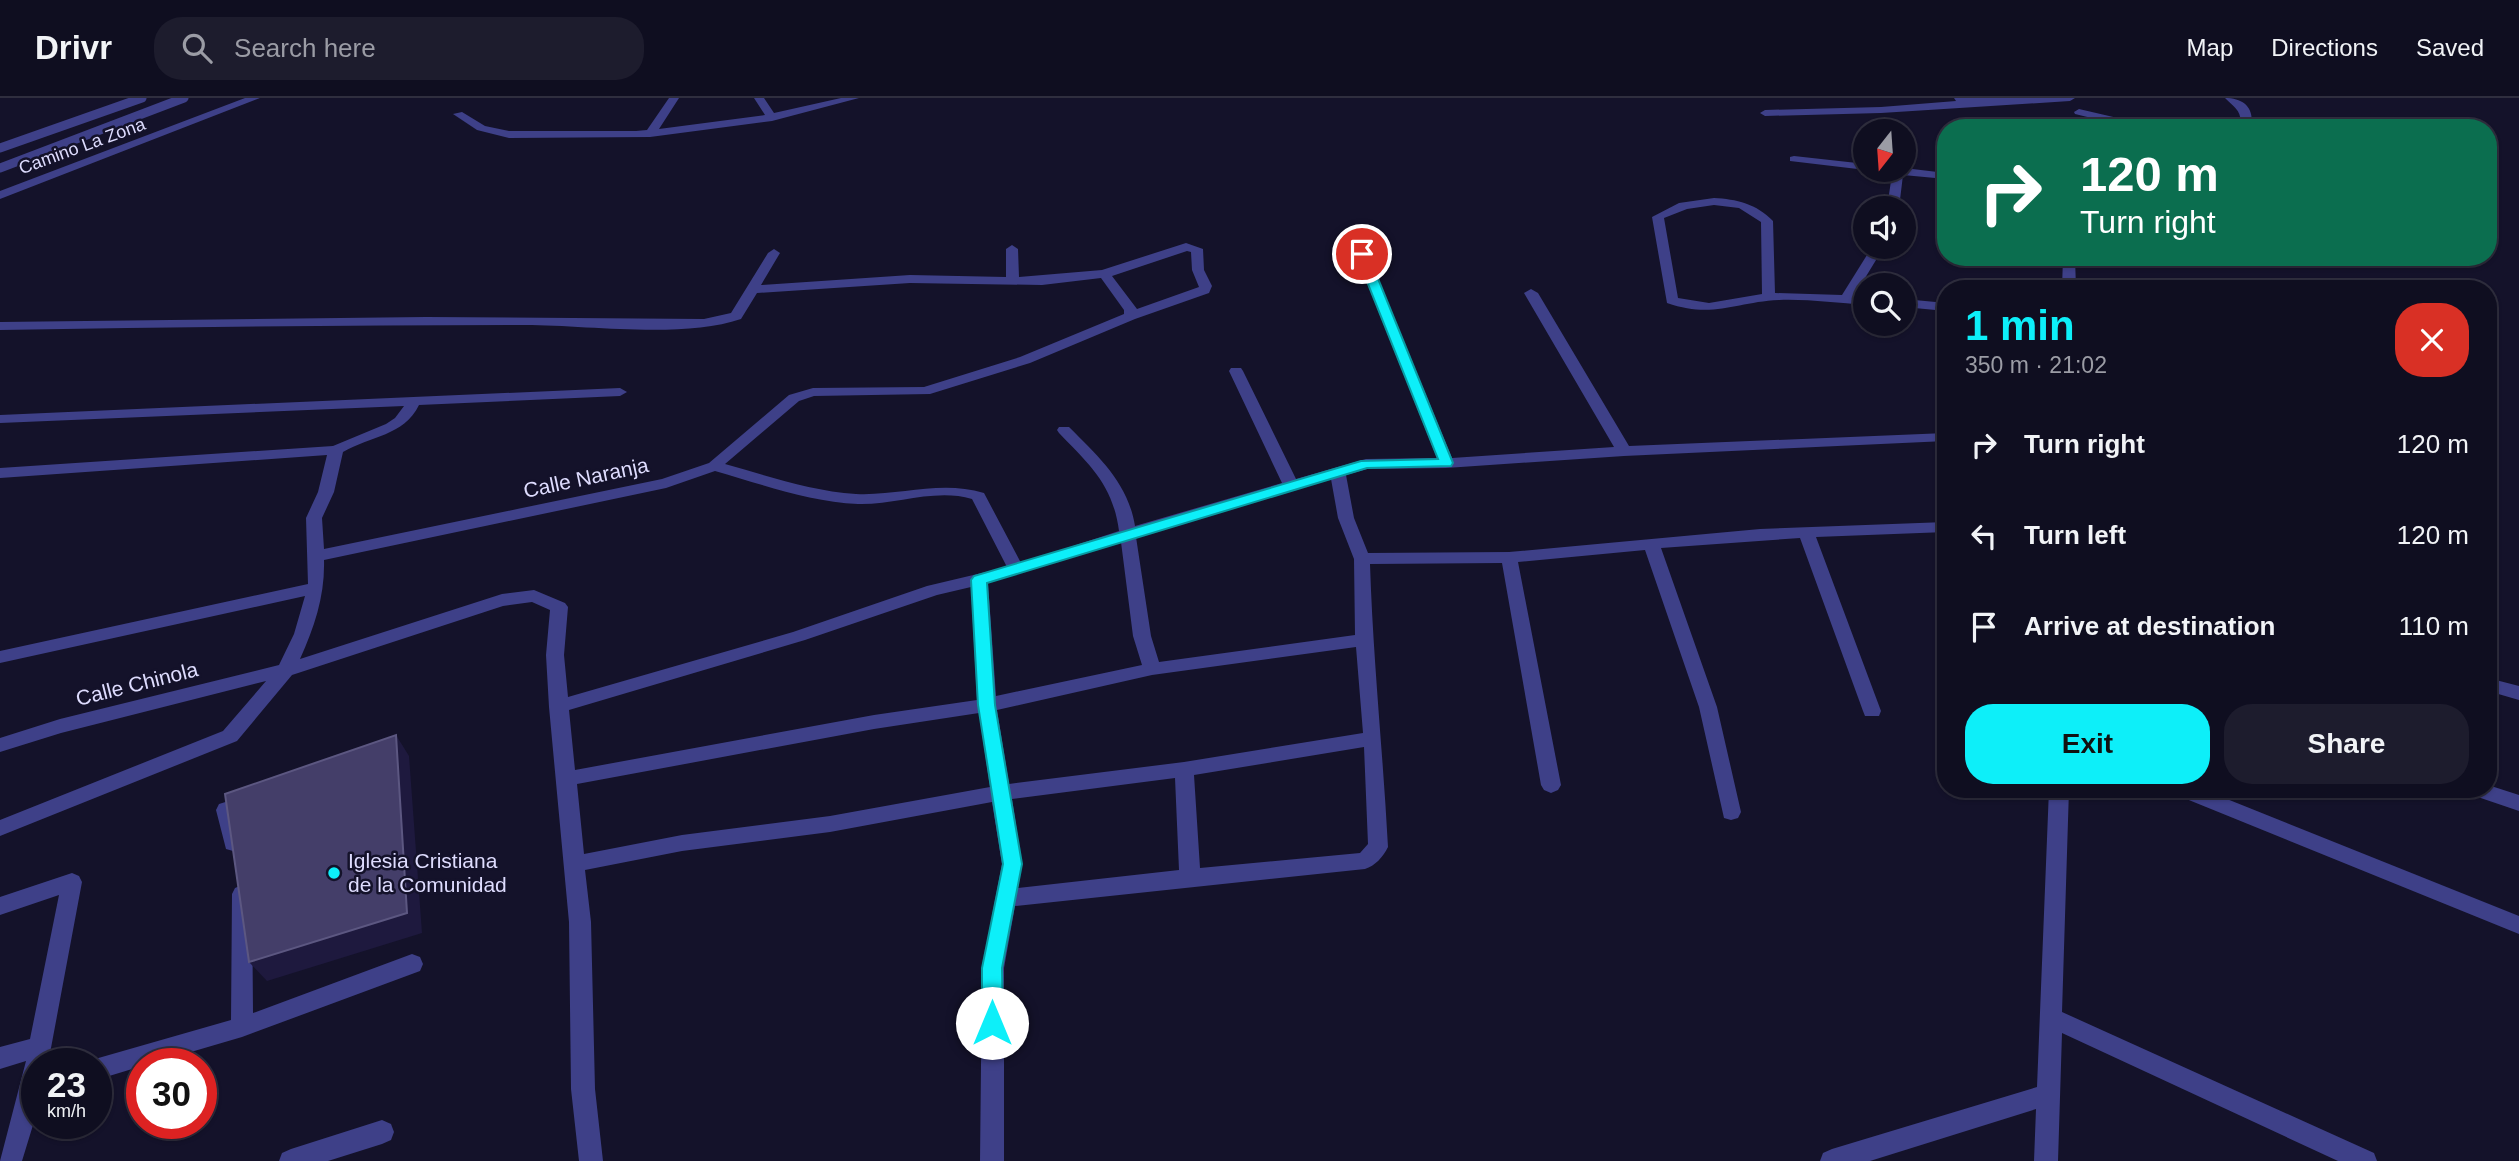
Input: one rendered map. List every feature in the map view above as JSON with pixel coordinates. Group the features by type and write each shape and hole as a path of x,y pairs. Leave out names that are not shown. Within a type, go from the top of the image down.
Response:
{"street":[{"name":"Camino La Zona","path":"0,195 255,98"},
{"path":"650,134 674,98"},
{"path":"759,98 772,118"},
{"path":"458,114 482,129 530,136 650,134 698,131 772,118 854,98"},
{"path":"1765,113 1881,110 1963,100 2070,98"},
{"path":"2078,119 2079,98"},
{"path":"2230,98 2242,105 2247,119"},
{"path":"2078,112 2109,119"},
{"path":"1794,159 1853,166"},
{"path":"1916,173 1937,175"},
{"path":"1769,297 1766,264 1768,221 1758,211 1702,201 1674,207 1658,217 1672,300 1690,307 1713,309 1769,297 1853,300"},
{"name":"Calle Naranja","path":"316,556 666,483 714,467 794,398 813,392 925,391 1025,360 1130,316 1205,290 1206,286 1198,270 1197,249 1186,247 1104,274"},
{"path":"1012,249 1013,282"},
{"path":"0,326 291,321 622,321 710,324 727,321 736,316 774,253"},
{"path":"1362,254 1446,463"},
{"path":"1846,299 1871,259"},
{"path":"753,289 910,279 1013,282 1104,274 1131,310 1130,316"},
{"path":"1531,293 1624,451"},
{"path":"1916,304 1937,306"},
{"path":"1237,371 1292,487"},
{"path":"0,419 620,392"},
{"path":"0,473 336,450 349,441 384,431 402,422 410,415 414,401"},
{"path":"1064,430 1106,473 1124,506 1142,636 1152,669"},
{"path":"591,1161 583,1089 575,863 558,707 799,636 933,590 1017,570 1127,534 1366,464 1446,463 1624,451 1937,437"},
{"path":"0,828 230,736 286,670 303,634 316,588 314,518 326,492 336,450"},
{"path":"714,467 828,496 877,499 949,489 965,491 978,496 1017,570"},
{"path":"1007,898 1365,861 1378,847 1373,738 1364,640 1362,559 1346,518 1338,473"},
{"path":"1362,559 1509,557 1806,533 1937,527"},
{"path":"1806,533 1872,712"},
{"path":"1651,544 1708,708 1731,812"},
{"path":"1509,557 1551,785"},
{"path":"979,580 987,705 1012,864 992,968 992,1161"},
{"path":"0,657 316,588"},
{"name":"Calle Chinola","path":"0,745 60,726 286,670 502,600 534,596 559,607 555,655 558,707"},
{"path":"565,779 874,722 987,705 1152,669 1364,640"},
{"path":"2497,687 2519,693"},
{"path":"575,863 682,843 830,824 999,793 1184,769 1373,738"},
{"path":"1184,769 1190,877"},
{"path":"2497,796 2519,803"},
{"path":"242,1027 242,893 226,810 266,797"},
{"path":"2046,1161 2059,798"},
{"path":"2203,798 2519,925"},
{"path":"0,906 72,882 40,1047 0,1058"},
{"path":"112,1064 242,1027 412,964"},
{"path":"2052,1018 2365,1161"},
{"path":"1832,1161 2049,1094"},
{"path":"10,1161 21,1127"},
{"path":"291,1161 382,1132"}],"lane":[{"path":"0,148 142,98"},
{"path":"0,168 184,98"}],"building":[{"name":"Iglesia Cristiana de la Comunidad","path":"396,735 407,913 249,962 225,794"}],"place":[{"name":"Iglesia Cristiana de la Comunidad","path":"334,873"}],"route":[{"path":"992,1023 992,968 1012,864 987,705 979,580 1366,464 1446,463 1362,254"}]}
